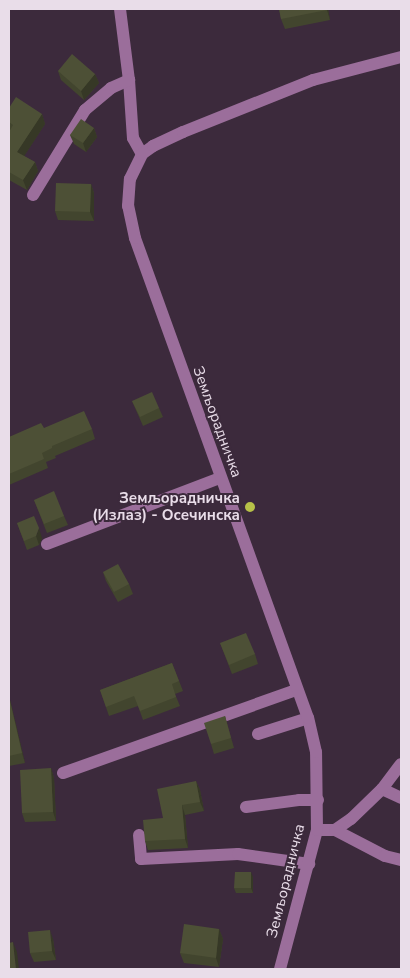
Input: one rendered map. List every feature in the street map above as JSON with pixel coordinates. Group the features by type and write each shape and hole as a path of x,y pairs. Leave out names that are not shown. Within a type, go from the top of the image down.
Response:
{"street":[{"path":"120,9 129,80 133,138 142,154 153,146 182,132 264,98 349,69 401,57"},
{"path":"34,195 86,110 112,88 129,80"},
{"name":"Земљорадничка","path":"142,154 130,179 129,216 152,291 296,690 308,718 316,752 317,830 280,969"},
{"path":"47,544 220,478"},
{"path":"63,773 296,690"},
{"path":"258,734 308,718"},
{"path":"335,830 382,789 401,764"},
{"path":"382,789 401,798"},
{"path":"246,807 299,800 318,800"},
{"path":"317,830 335,830 385,856 401,860"},
{"path":"139,835 141,859 238,854 308,864"}],"building":[{"path":"279,9 326,9 327,10 281,19"},
{"path":"72,54 95,74 81,91 58,71"},
{"path":"16,97 42,114 17,152 35,162 23,180 9,172 9,132 13,125 9,122 9,108"},
{"path":"81,119 94,128 83,143 70,135"},
{"path":"56,183 91,184 90,212 55,211"},
{"path":"152,392 159,408 140,417 132,401"},
{"path":"84,411 92,429 52,446 52,448 42,453 44,459 9,474 9,437 41,423 44,428"},
{"path":"54,491 64,516 44,524 34,500"},
{"path":"34,516 39,528 36,536 24,541 17,523"},
{"path":"118,564 129,584 114,592 103,572"},
{"path":"246,633 255,654 229,665 220,643"},
{"path":"172,663 179,681 172,684 176,697 140,711 134,696 106,707 100,690"},
{"path":"9,697 22,753 9,756"},
{"path":"225,716 231,738 211,744 204,723"},
{"path":"51,768 53,812 22,813 20,770"},
{"path":"196,781 200,802 182,805 185,839 145,841 143,820 163,818 157,789"},
{"path":"235,872 251,872 251,888 234,888"},
{"path":"184,924 219,929 216,958 180,953"},
{"path":"50,930 52,951 30,953 28,932"},
{"path":"13,942 16,969 9,969 9,943"}],"place":[{"name":"Земљорадничка (Излаз) - Осечинска","path":"250,507"}]}
